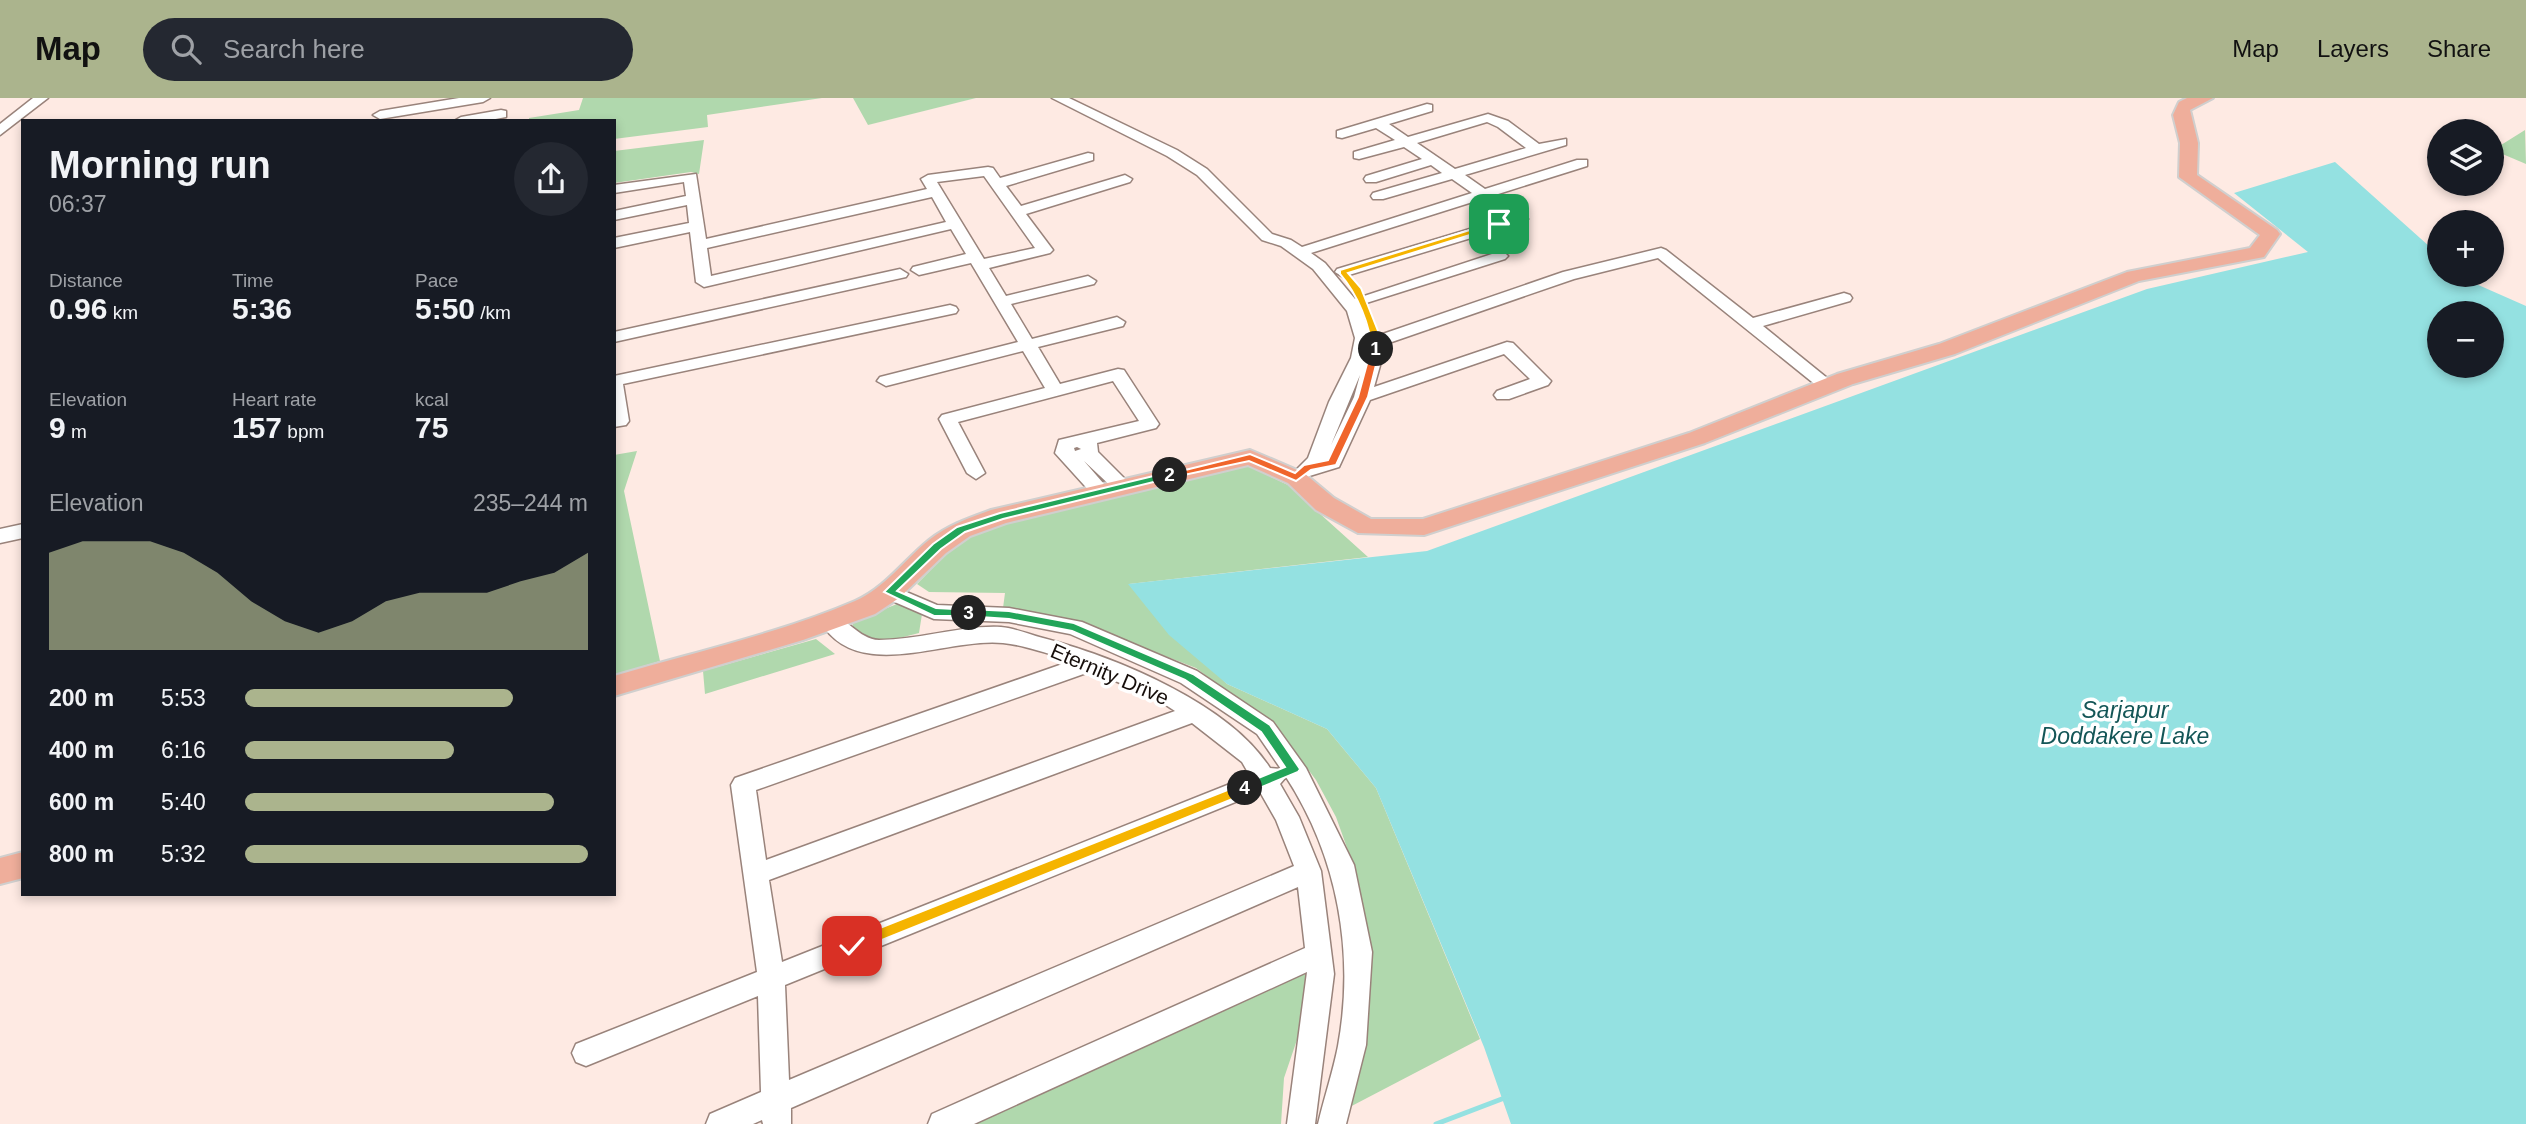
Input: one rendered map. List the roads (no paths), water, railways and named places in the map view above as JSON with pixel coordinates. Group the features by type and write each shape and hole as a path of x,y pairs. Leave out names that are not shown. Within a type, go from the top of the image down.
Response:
{"main road":[{"path":"616,685 831,621 866,607 890,592 937,547 961,530 1000,516 1250,457 1302,473 1325,504 1367,527 1424,527 1697,438 1828,386 1947,349 2134,276 2257,253 2270,234 2188,177 2186,163 2189,143 2181,122 2183,107 2187,102 2205,98"},
{"path":"0,871 21,866"}],"street":[{"path":"0,131 41,98"},
{"path":"380,115 482,98"},
{"path":"501,118 502,98"},
{"path":"1059,98 1172,153 1202,172 1267,237 1286,243 1319,266 1355,310 1363,338 1360,358 1338,402 1316,461 1302,473"},
{"path":"1342,134 1427,108"},
{"path":"1359,155 1488,118 1503,124 1537,149"},
{"path":"1378,123 1517,216 1509,222 1472,214 1427,181"},
{"path":"1378,196 1561,142"},
{"path":"999,183 1088,157"},
{"path":"1371,179 1433,160"},
{"path":"1343,272 1472,214 1484,194 1583,163"},
{"path":"919,270 977,261 1045,250 988,171 928,179 977,261 1026,346 1055,390"},
{"path":"616,189 691,177 704,282 955,224"},
{"path":"1019,211 1125,179"},
{"path":"699,245 935,192"},
{"path":"616,216 694,200"},
{"path":"1302,473 1332,463 1363,397 1378,341 1357,288 1343,272 1308,249 1472,214"},
{"path":"616,243 696,226"},
{"path":"1378,341 1569,275 1661,253 1828,386"},
{"path":"1362,302 1500,256"},
{"path":"616,337 900,274"},
{"path":"1000,302 1088,281"},
{"path":"1750,324 1844,298"},
{"path":"616,382 950,310"},
{"path":"886,381 1117,322"},
{"path":"1363,397 1507,347 1542,381 1503,395"},
{"path":"928,425 1118,374 1150,424 1080,450 1111,488"},
{"path":"616,395 620,421 616,422"},
{"path":"948,419 975,473"},
{"path":"0,536 21,531"},
{"name":"Eternity Drive","path":"890,592 934,612 1009,615 1074,627 1189,677 1265,729 1293,769 1342,865 1359,952 1352,1045 1332,1124"},
{"name":"Eternity Drive","path":"831,621 842,634 874,648 1002,635 1074,654 1163,692 1217,728 1250,756 1287,817 1309,871 1321,974 1301,1124"},
{"path":"777,1112 771,978 743,785 1093,662"},
{"path":"755,875 1194,713"},
{"path":"586,1053 1293,769"},
{"path":"720,1124 777,1112 1309,871"},
{"path":"942,1124 1319,954"}],"water":[{"name":"Sarjapur Doddakere Lake","path":"2335,162 2427,244 2427,287 2483,287 2526,306 2526,1124 1511,1124 1484,1047 1376,788 1327,729 1227,684 1169,635 1128,584 1427,551 2147,289 2308,252 2234,193"}],"waterway":[{"path":"1436,1124 1507,1097"}]}
